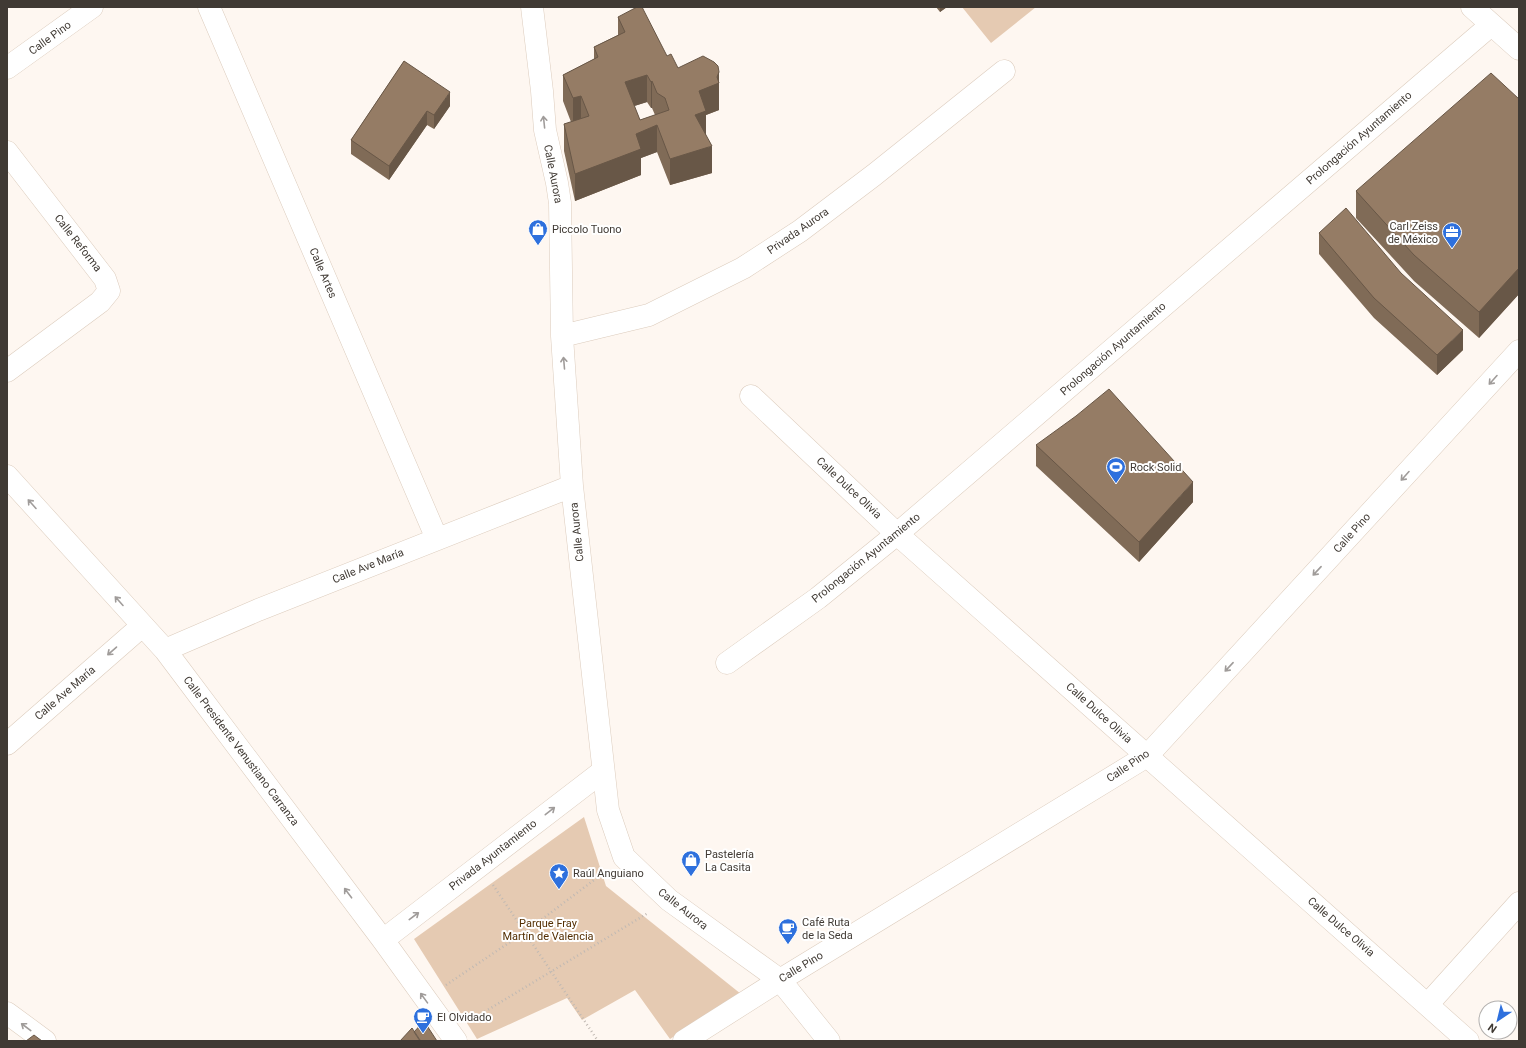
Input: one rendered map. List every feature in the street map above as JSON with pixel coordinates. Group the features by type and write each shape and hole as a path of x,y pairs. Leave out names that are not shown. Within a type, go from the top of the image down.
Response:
{"street":[{"name":"Calle Pino","path":"7,68 92,7"},
{"name":"Calle Artes","path":"208,7 437,539"},
{"name":"Calle Aurora","path":"532,7 545,130 560,203 562,336 568,401 572,486 608,810 624,857 669,900 780,980 829,1041"},
{"path":"1472,7 1519,49"},
{"name":"Prolongación Ayuntamiento","path":"727,663 818,598 897,534 1491,25"},
{"name":"Privada Aurora","path":"562,336 649,315 743,268 800,231 874,175 1004,71"},
{"name":"Calle Reforma","path":"7,152 105,279 108,291 100,302 7,371"},
{"name":"Calle Pino","path":"684,1041 780,980 1147,756 1519,351"},
{"name":"Calle Dulce Olivia","path":"751,396 897,534 1428,1004 1462,1039"},
{"name":"Calle Presidente Venustiano Carranza","path":"7,476 164,650 383,940 453,1037"},
{"name":"Calle Ave María","path":"164,650 258,610 572,486"},
{"name":"Calle Ave María","path":"7,744 142,626"},
{"name":"Privada Ayuntamiento","path":"383,940 603,770"},
{"path":"1428,1004 1519,903"},
{"path":"7,1013 45,1041"}],"path":[{"path":"425,999 526,932 624,857"},
{"path":"480,866 526,932 598,1041"},
{"path":"453,1037 551,971 669,900"}],"green space":[{"path":"962,7 1036,7 991,43"},
{"name":"Parque Fray Martín de Valencia","path":"584,817 606,886 741,994 670,1039 635,990 582,1020 567,998 477,1039 414,939"}],"building":[{"path":"637,7 642,7 667,56 671,54 678,68 703,56 718,66 719,72 717,77 719,83 699,91 706,111 695,115 712,146 670,159 657,125 636,134 641,149 575,174 564,124 589,116 581,96 573,98 563,75 598,57 594,47 625,32 618,17","holes":["647,75 651,82 652,81 657,93 665,98 669,110 640,120 625,82"]},
{"path":"404,61 450,92 434,115 427,111 389,166 351,140"},
{"name":"Carl Zeiss de México","path":"1491,73 1519,99 1519,268 1479,312 1414,255 1356,191"},
{"path":"1346,208 1401,273 1463,330 1437,355 1374,298 1319,233"},
{"name":"Rock Solid","path":"1109,389 1193,482 1139,542 1036,445 1076,416"},
{"path":"424,1021 437,1041 420,1041 414,1032"},
{"path":"412,1028 420,1040 400,1041"},
{"path":"34,1035 42,1041 26,1041"}],"place":[{"name":"Piccolo Tuono","path":"538,246"},
{"name":"Carl Zeiss de México","path":"1452,249"},
{"name":"Rock Solid","path":"1116,484"},
{"name":"Pastelería La Casita","path":"691,877"},
{"name":"Raúl Anguiano","path":"559,890"},
{"name":"Café Ruta de la Seda","path":"788,945"},
{"name":"El Olvidado","path":"423,1034"}]}
